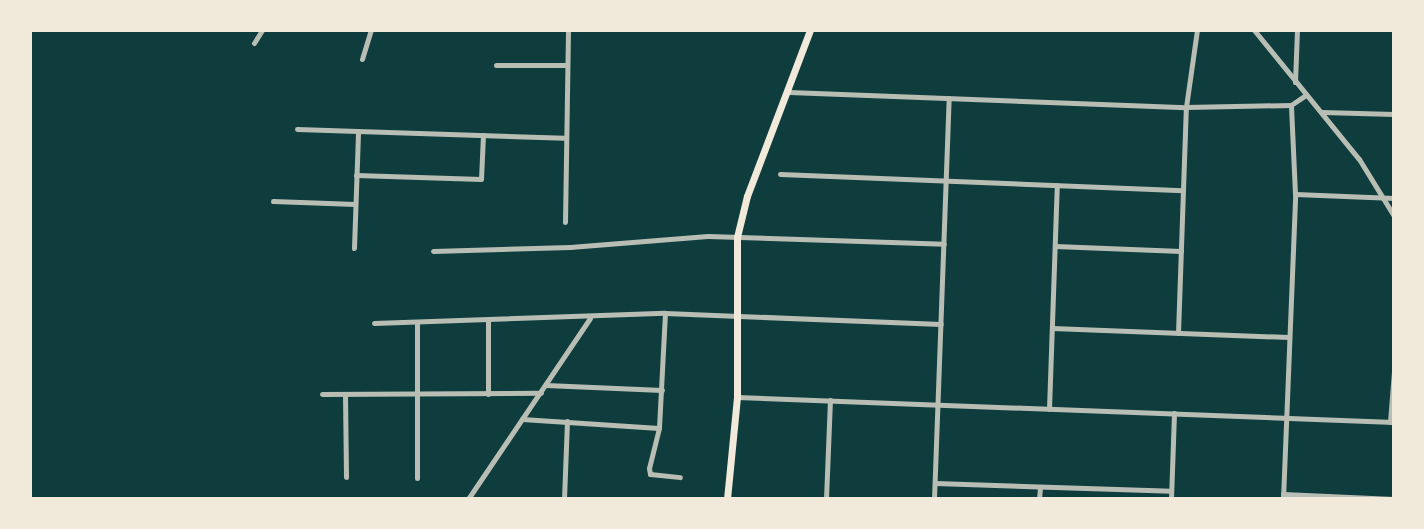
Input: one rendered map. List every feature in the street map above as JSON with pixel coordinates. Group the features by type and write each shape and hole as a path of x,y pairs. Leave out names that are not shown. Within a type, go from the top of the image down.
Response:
{"main road":[{"path":"727,499 737,397 737,237 747,196 789,92 810,30"}],"street":[{"path":"254,43 262,30"},
{"path":"362,59 371,30"},
{"path":"565,222 564,138 568,30"},
{"path":"1178,332 1186,107 1197,30"},
{"path":"1254,30 1322,112 1384,197 1394,216"},
{"path":"1295,82 1297,30"},
{"path":"496,65 566,65"},
{"path":"789,92 1186,107 1291,106 1306,94"},
{"path":"934,499 949,98"},
{"path":"1291,106 1295,194 1283,497 1394,499"},
{"path":"1322,112 1394,114"},
{"path":"297,129 564,138"},
{"path":"354,248 358,131"},
{"path":"356,175 481,179 483,135"},
{"path":"780,174 1183,190"},
{"path":"1049,409 1057,185"},
{"path":"1295,194 1394,198"},
{"path":"273,201 355,204"},
{"path":"433,251 737,237 944,244"},
{"path":"1055,246 1181,251"},
{"path":"374,323 665,313 941,324"},
{"path":"665,313 659,428 649,457 650,474 680,477"},
{"path":"468,499 590,317"},
{"path":"488,320 488,394"},
{"path":"416,323 417,478"},
{"path":"1052,328 1289,337"},
{"path":"737,397 1392,422 1394,371"},
{"path":"546,385 662,390"},
{"path":"322,394 541,393"},
{"path":"345,394 346,477"},
{"path":"826,499 830,400"},
{"path":"1171,499 1174,414"},
{"path":"522,419 659,428"},
{"path":"564,499 568,421"},
{"path":"934,483 1171,491"},
{"path":"1039,499 1040,487"}]}
